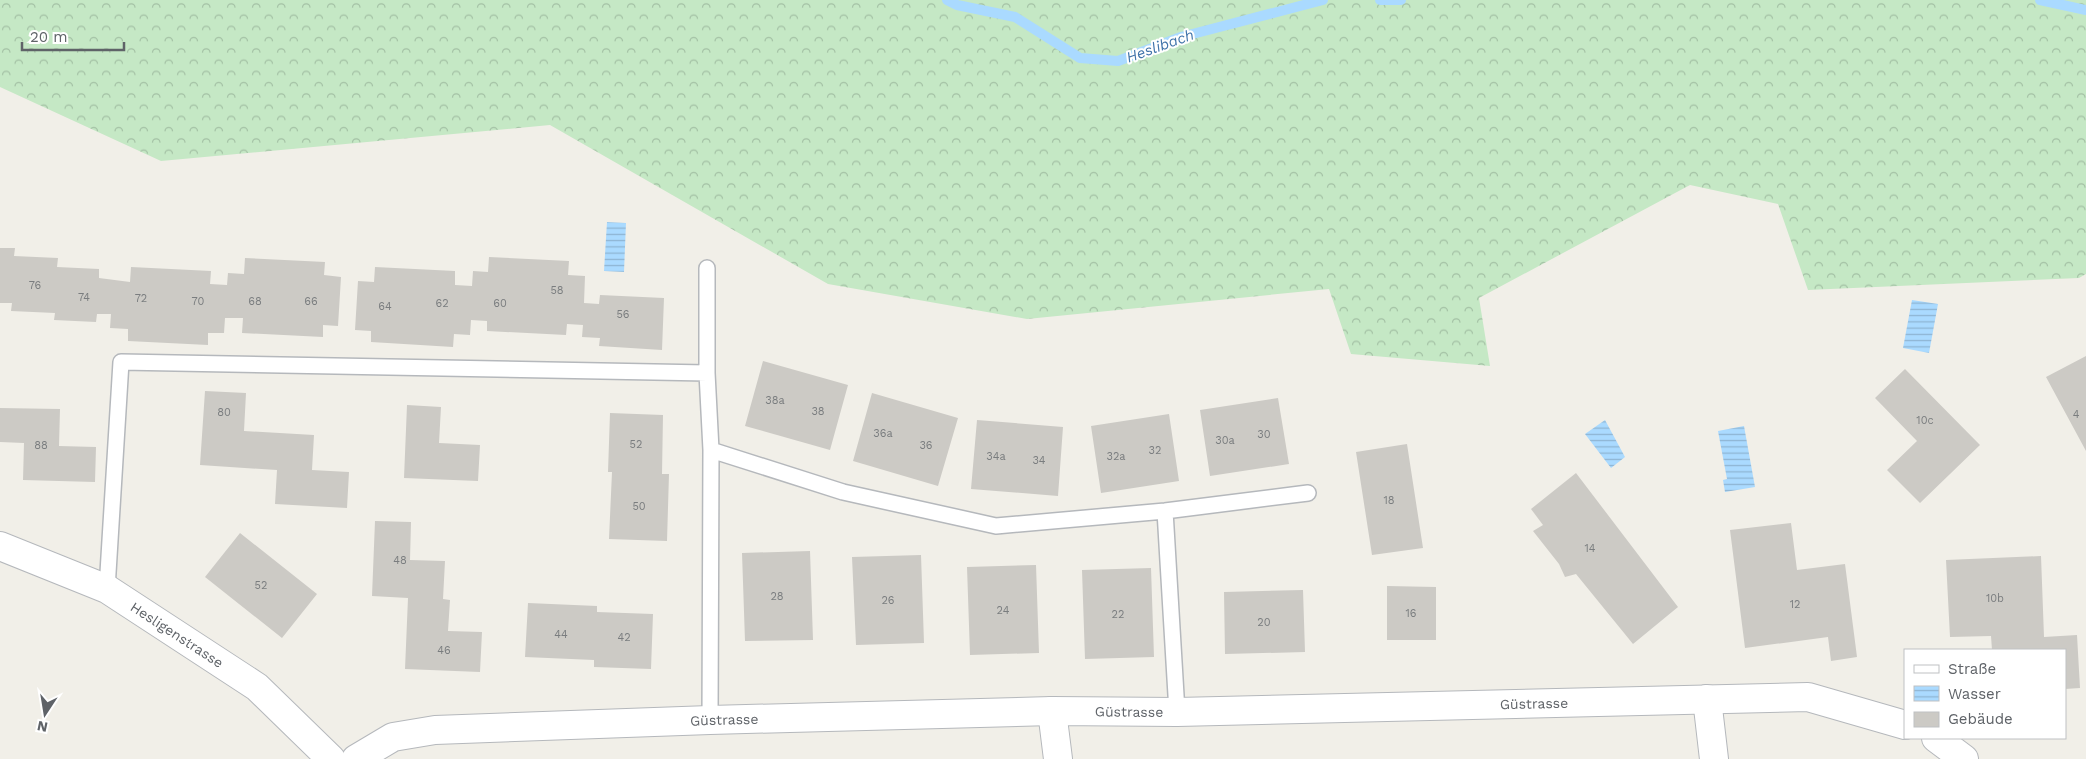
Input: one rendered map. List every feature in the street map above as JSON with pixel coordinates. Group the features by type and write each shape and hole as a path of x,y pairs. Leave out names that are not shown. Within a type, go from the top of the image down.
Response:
{"street":[{"name":"Hesligenstrasse","path":"0,546 107,589 257,687 331,759"},
{"name":"Güstrasse","path":"356,759 394,737 435,730 710,720 1052,711 1177,712 1808,697 1904,725"},
{"path":"1707,699 1714,759"},
{"path":"1052,711 1058,759"},
{"path":"1937,739 1964,759"}],"lane":[{"path":"707,268 707,373 711,450 710,720"},
{"path":"107,589 120,362 707,373"},
{"path":"711,450 843,492 996,526 1166,511 1308,493"},
{"path":"1166,511 1177,712"}],"green space":[{"path":"0,0 2086,0 2086,274 2079,278 1808,290 1778,204 1690,185 1479,298 1490,366 1351,354 1329,289 1027,319 828,284 550,125 161,161 0,87"}],"water":[{"path":"607,222 626,223 624,272 604,271"},
{"path":"1912,300 1938,304 1929,353 1903,348"},
{"path":"1605,420 1625,457 1611,468 1585,434"},
{"path":"1744,426 1755,487 1725,492 1723,480 1727,479 1718,431"}],"building":[{"path":"0,248 15,248 14,256 58,258 57,267 99,269 99,278 130,282 131,267 211,271 210,284 227,285 228,273 244,274 245,258 325,262 324,275 341,277 338,326 323,325 323,337 242,333 243,318 225,318 224,333 208,333 208,345 128,341 128,329 110,328 111,314 97,314 96,322 54,320 55,313 11,311 12,303 0,303"},
{"path":"489,257 569,261 568,275 585,276 584,303 599,304 600,295 664,298 662,350 599,346 600,338 582,337 583,325 567,324 566,335 487,331 487,321 471,320 470,335 454,334 453,347 371,342 371,331 355,330 358,281 374,282 375,267 455,271 455,285 472,286 473,271 488,272"},
{"path":"2086,356 2086,451 2046,377"},
{"path":"763,361 848,385 830,450 745,426"},
{"path":"1905,369 1980,445 1920,503 1887,470 1917,441 1875,398"},
{"path":"205,391 246,393 244,431 314,435 312,470 349,472 347,508 275,504 277,470 200,465"},
{"path":"872,393 958,418 938,486 853,461"},
{"path":"1278,398 1289,464 1210,476 1200,410"},
{"path":"407,405 441,407 439,443 480,445 478,481 404,478"},
{"path":"0,408 60,409 59,446 96,447 95,482 23,480 24,443 0,442"},
{"path":"610,413 663,415 662,474 669,474 667,541 609,539 612,472 608,472"},
{"path":"1169,414 1179,481 1101,493 1091,426"},
{"path":"977,420 1063,427 1058,496 971,489"},
{"path":"1407,444 1423,548 1372,555 1356,452"},
{"path":"1576,473 1678,607 1633,644 1576,574 1565,577 1559,564 1533,531 1543,525 1531,509"},
{"path":"375,521 411,522 410,560 445,561 443,599 450,600 448,631 482,632 480,672 405,669 408,598 372,596"},
{"path":"1791,523 1797,570 1845,564 1857,657 1831,661 1828,637 1745,648 1730,530"},
{"path":"240,533 317,594 282,638 205,577"},
{"path":"810,551 813,640 745,641 742,553"},
{"path":"921,555 924,643 856,645 852,557"},
{"path":"2041,556 2044,637 2077,635 2080,688 2066,689 2066,649 1992,649 1991,636 1950,637 1946,560"},
{"path":"1036,565 1039,653 970,655 967,567"},
{"path":"1151,568 1154,657 1085,659 1082,570"},
{"path":"1387,586 1436,587 1436,640 1387,640"},
{"path":"1303,590 1305,652 1225,654 1224,592"},
{"path":"528,603 597,606 597,612 653,614 651,669 594,667 594,660 525,657"}],"waterway":[{"name":"Heslibach","path":"947,0 957,5 1015,17 1080,58 1118,61 1181,37 1323,0"},
{"name":"Heslibach","path":"1380,0 1401,0"},
{"name":"Heslibach","path":"2040,0 2086,10"}]}
